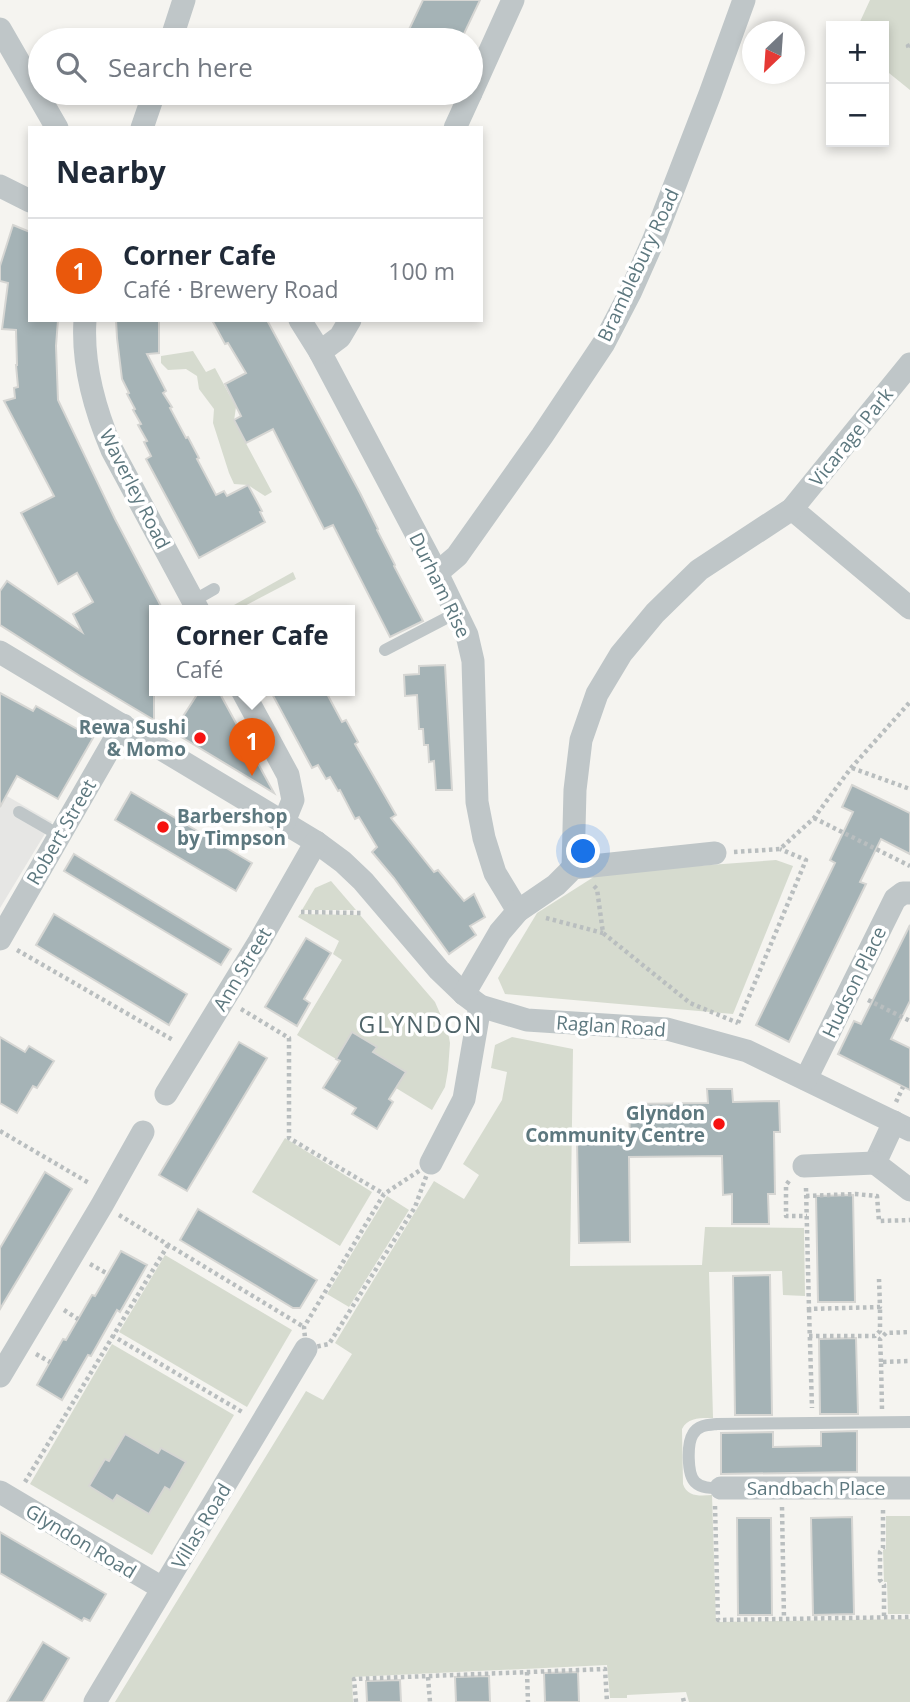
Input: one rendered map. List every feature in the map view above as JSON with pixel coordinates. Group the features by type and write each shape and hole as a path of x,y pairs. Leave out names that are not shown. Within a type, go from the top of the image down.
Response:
{"street":[{"path":"175,28 184,0"},
{"path":"483,66 513,0"},
{"name":"Bramblebury Road","path":"436,573 457,556 566,402 604,343 659,227 744,0"},
{"path":"0,29 28,78"},
{"path":"44,105 56,126"},
{"path":"143,126 149,105"},
{"path":"456,126 466,105"},
{"path":"0,186 28,200"},
{"name":"Waverley Road","path":"85,322 92,394 103,428 196,605"},
{"name":"Durham Rise","path":"301,322 320,352 467,635 473,661 477,802 495,873 518,911"},
{"path":"320,352 340,337 349,322"},
{"name":"Vicarage Park","path":"573,868 575,790 581,740 597,694 621,654 655,613 699,570 792,509 910,364"},
{"path":"792,509 910,608"},
{"path":"0,652 316,842 363,881 439,970 472,1000"},
{"path":"245,696 288,775 293,800 284,822"},
{"name":"Robert Street","path":"6,943 59,835 123,725"},
{"name":"Ann Street","path":"166,1094 316,842"},
{"path":"431,1163 464,1100 472,1000 500,932 518,911 556,885 573,868 715,853"},
{"name":"Hudson Place","path":"806,1079 895,899 903,893 910,893"},
{"name":"Raglan Road","path":"472,1000 527,1020 667,1029 747,1051 902,1126"},
{"path":"876,1163 902,1126"},
{"path":"0,1376 143,1132"},
{"path":"804,1166 876,1163 910,1190"},
{"name":"Villas Road","path":"95,1702 263,1424 305,1338"},
{"name":"Sandbach Place","path":"718,1488 910,1488"},
{"name":"Glyndon Road","path":"7,1497 162,1588"}],"lane":[{"path":"196,605 215,589"},
{"path":"385,650 456,613"},
{"path":"19,813 59,835"},
{"path":"718,1488 705,1487 695,1482 690,1473 689,1444 693,1433 702,1426 910,1422"}],"path":[{"path":"780,849 814,818 851,768 910,702"},
{"path":"851,768 910,789"},
{"path":"814,818 910,866"},
{"path":"715,853 780,849 806,860 738,1023 747,1051"},
{"path":"573,868 597,889 603,933"},
{"path":"518,911 603,933 690,1003 738,1023"},
{"path":"276,912 390,913"},
{"path":"6,943 192,1051"},
{"path":"224,999 289,1038 289,1138 384,1194"},
{"path":"868,1000 910,1021"},
{"path":"0,1131 105,1199 305,1338 329,1344 415,1207 431,1163"},
{"path":"305,1338 384,1194 431,1163"},
{"path":"804,1166 812,1423"},
{"path":"804,1166 786,1185 786,1216 807,1216"},
{"path":"806,1196 877,1196 879,1220 910,1220"},
{"path":"7,1497 113,1336 168,1245"},
{"path":"809,1336 875,1336 880,1331 879,1279"},
{"path":"809,1308 880,1307"},
{"path":"882,1422 880,1339 886,1333 910,1332"},
{"path":"113,1336 263,1424"},
{"path":"880,1362 910,1361"},
{"path":"718,1488 718,1619 910,1617"},
{"path":"883,1488 880,1580 884,1586 884,1617"},
{"path":"782,1489 784,1619"},
{"path":"356,1702 354,1679 605,1669 607,1702"},
{"path":"527,1672 528,1702"},
{"path":"428,1677 430,1702"}],"shaded area":[{"path":"870,0 910,0 910,90 889,73 889,21 860,21"},
{"path":"193,351 206,372 215,368 236,407 234,421 272,492 265,496 248,485 234,484 213,423 214,409 199,389 197,376 186,369 168,370 161,363 161,356"},
{"path":"293,572 296,579 247,605 234,605"},
{"path":"0,792 52,822 0,908"},
{"path":"776,860 793,866 733,1014 505,994 498,978 537,913 600,873"},
{"path":"331,881 356,910 302,910 315,888"},
{"path":"300,914 360,915 435,1002 450,1043 445,1087 432,1110 396,1088 405,1072 373,1052 376,1047 352,1032 336,1059 297,1035 342,960 333,954 339,941 298,917"},
{"path":"512,1037 573,1049 570,1266 702,1265 705,1227 804,1228 805,1296 783,1295 782,1271 709,1272 713,1418 691,1420 682,1429 683,1484 691,1493 712,1495 716,1622 910,1619 910,1702 689,1702 686,1692 610,1698 607,1665 352,1677 353,1702 115,1702 306,1391 323,1400 352,1354 335,1343 434,1181 464,1199 479,1175 463,1164 502,1100 507,1072 491,1068 495,1045"},
{"path":"285,1138 372,1192 340,1246 252,1192"},
{"path":"387,1196 409,1210 349,1307 327,1294"},
{"path":"165,1255 292,1330 247,1407 119,1332"},
{"path":"112,1344 234,1415 152,1555 30,1484"},
{"path":"886,1516 910,1516 910,1614 888,1614 883,1550 886,1549"}],"building":[{"path":"423,0 480,0 467,28 410,28"},
{"path":"13,225 28,231 28,322 58,322 58,400 115,519 160,605 149,605 149,696 154,696 154,720 0,625 0,591 7,581 82,632 73,614 93,602 77,573 58,584 21,513 54,496 4,401 15,398 14,388 18,387 16,330 2,329 8,283 0,281 0,266"},
{"path":"116,322 159,322 159,353 147,354 166,391 163,393 172,407 170,408 186,438 188,437 216,495 224,491 227,496 248,485 265,522 199,558 146,459 151,456 122,379"},
{"path":"213,322 268,322 360,493 423,621 390,637 333,525 324,529 273,429 246,443 234,420 241,416 225,384 246,373 228,343 225,344"},
{"path":"445,665 452,790 436,790 434,761 429,762 428,745 424,745 423,729 419,729 417,695 405,696 404,675 419,674 419,666"},
{"path":"0,693 33,711 36,706 93,738 58,799 17,776 0,807"},
{"path":"196,696 221,696 274,793 173,732"},
{"path":"273,696 328,696 342,722 346,720 358,742 355,744 396,815 391,818 434,872 438,870 464,901 474,894 485,917 470,926 476,935 449,954 372,852 377,847 359,817 355,819 340,790 338,791 330,777 326,779 318,765 312,768"},
{"path":"852,785 910,813 910,854 881,839 860,882 866,884 789,1042 756,1025 835,863 830,860 853,812 842,807"},
{"path":"131,792 252,863 236,891 115,820"},
{"path":"74,854 231,949 221,965 64,871"},
{"path":"54,914 187,994 169,1025 36,945"},
{"path":"910,925 910,1001 891,1039 910,1048 910,1090 838,1054 854,1021 861,1024"},
{"path":"306,938 331,953 304,999 310,1003 297,1026 265,1007"},
{"path":"352,1032 377,1047 373,1052 406,1072 389,1099 393,1102 377,1129 352,1114 356,1108 323,1088 340,1061 336,1059"},
{"path":"0,1037 25,1052 29,1046 54,1061 37,1088 33,1086 17,1113 0,1103"},
{"path":"239,1042 267,1058 187,1191 159,1175"},
{"path":"707,1089 732,1089 733,1102 779,1101 780,1132 774,1132 775,1194 768,1194 769,1224 732,1224 732,1194 723,1195 722,1156 629,1157 630,1242 579,1243 577,1141 630,1140 629,1104 708,1103"},
{"path":"45,1172 72,1189 0,1309 0,1248"},
{"path":"853,1195 855,1302 818,1302 816,1196"},
{"path":"198,1209 317,1280 300,1308 293,1308 180,1240"},
{"path":"121,1251 147,1265 120,1312 117,1310 62,1400 37,1385 63,1339 66,1340 92,1295 95,1296"},
{"path":"770,1275 772,1415 735,1415 733,1276"},
{"path":"856,1338 858,1414 820,1414 819,1339"},
{"path":"857,1431 857,1472 721,1474 721,1433 773,1432 773,1447 821,1446 821,1432"},
{"path":"125,1434 158,1453 161,1448 186,1462 170,1490 165,1487 149,1514 117,1495 113,1501 89,1486 105,1459 109,1461"},
{"path":"852,1517 854,1614 813,1615 811,1518"},
{"path":"737,1518 771,1518 772,1615 738,1615"},
{"path":"0,1532 106,1594 90,1621 84,1618 82,1621 0,1573"},
{"path":"43,1642 69,1658 43,1702 7,1702"},
{"path":"578,1672 579,1702 545,1702 544,1673"},
{"path":"489,1676 490,1702 456,1702 455,1677"},
{"path":"400,1680 401,1702 367,1702 366,1681"}],"place":[{"name":"Rewa Sushi & Momo","path":"200,738"},
{"name":"Corner Cafe","path":"252,776"},
{"name":"Barbershop by Timpson","path":"163,827"},
{"name":"Glyndon Community Centre","path":"719,1124"}],"district":[{"name":"GLYNDON","path":"421,1024"}]}
